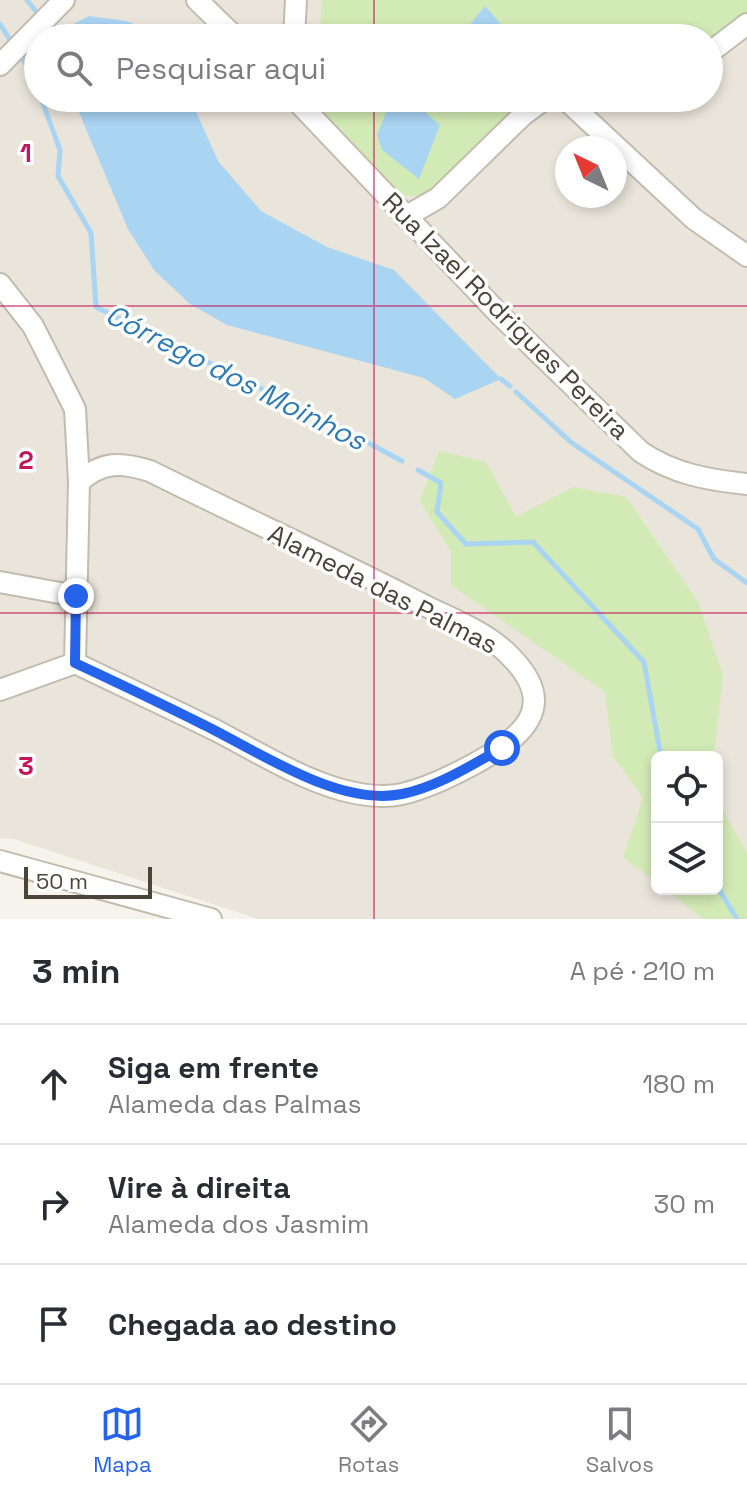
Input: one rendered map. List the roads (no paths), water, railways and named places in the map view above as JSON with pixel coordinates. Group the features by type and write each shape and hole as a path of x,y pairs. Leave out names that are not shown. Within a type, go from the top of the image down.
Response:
{"street":[{"path":"42,24 64,0"},
{"path":"197,0 222,24"},
{"path":"295,24 296,0"},
{"path":"723,42 747,24"},
{"path":"1,64 24,42"},
{"name":"Rua Izael Rodrigues Pereira","path":"307,112 501,316 641,452 667,467 697,478 747,484"},
{"path":"405,217 438,198 527,112"},
{"path":"579,112 694,219 747,256"},
{"path":"0,284 33,326 75,409 79,482 75,663 0,690"},
{"name":"Alameda das Palmas","path":"75,663 290,769 342,790 372,795 400,794 429,786 480,760 521,734 531,720 535,705 533,689 523,672 511,656 492,641 371,578 150,471 126,463 105,464 79,482"},
{"path":"0,582 76,596"},
{"path":"0,861 211,919"}],"water":[{"path":"485,6 501,24 470,24"},
{"path":"89,16 133,24 73,24"},
{"path":"79,112 196,112 218,161 261,211 327,247 394,270 501,379 455,399 424,378 227,325 190,304 154,270 128,229"},
{"path":"386,112 425,112 440,125 419,179 382,150 377,135"}],"waterway":[{"path":"27,0 41,18"},
{"name":"Córrego dos Moinhos","path":"0,24 12,43"},
{"name":"Córrego dos Moinhos","path":"18,52 24,61"},
{"name":"Córrego dos Moinhos","path":"46,112 60,150 58,176 91,233 96,307 402,461"},
{"path":"501,379 510,386"},
{"path":"516,392 572,443 698,529 714,559 747,583"},
{"name":"Córrego dos Moinhos","path":"418,470 441,483 437,512 466,544 533,542 644,662 660,751"},
{"name":"Córrego dos Moinhos","path":"722,895 737,919"}]}
